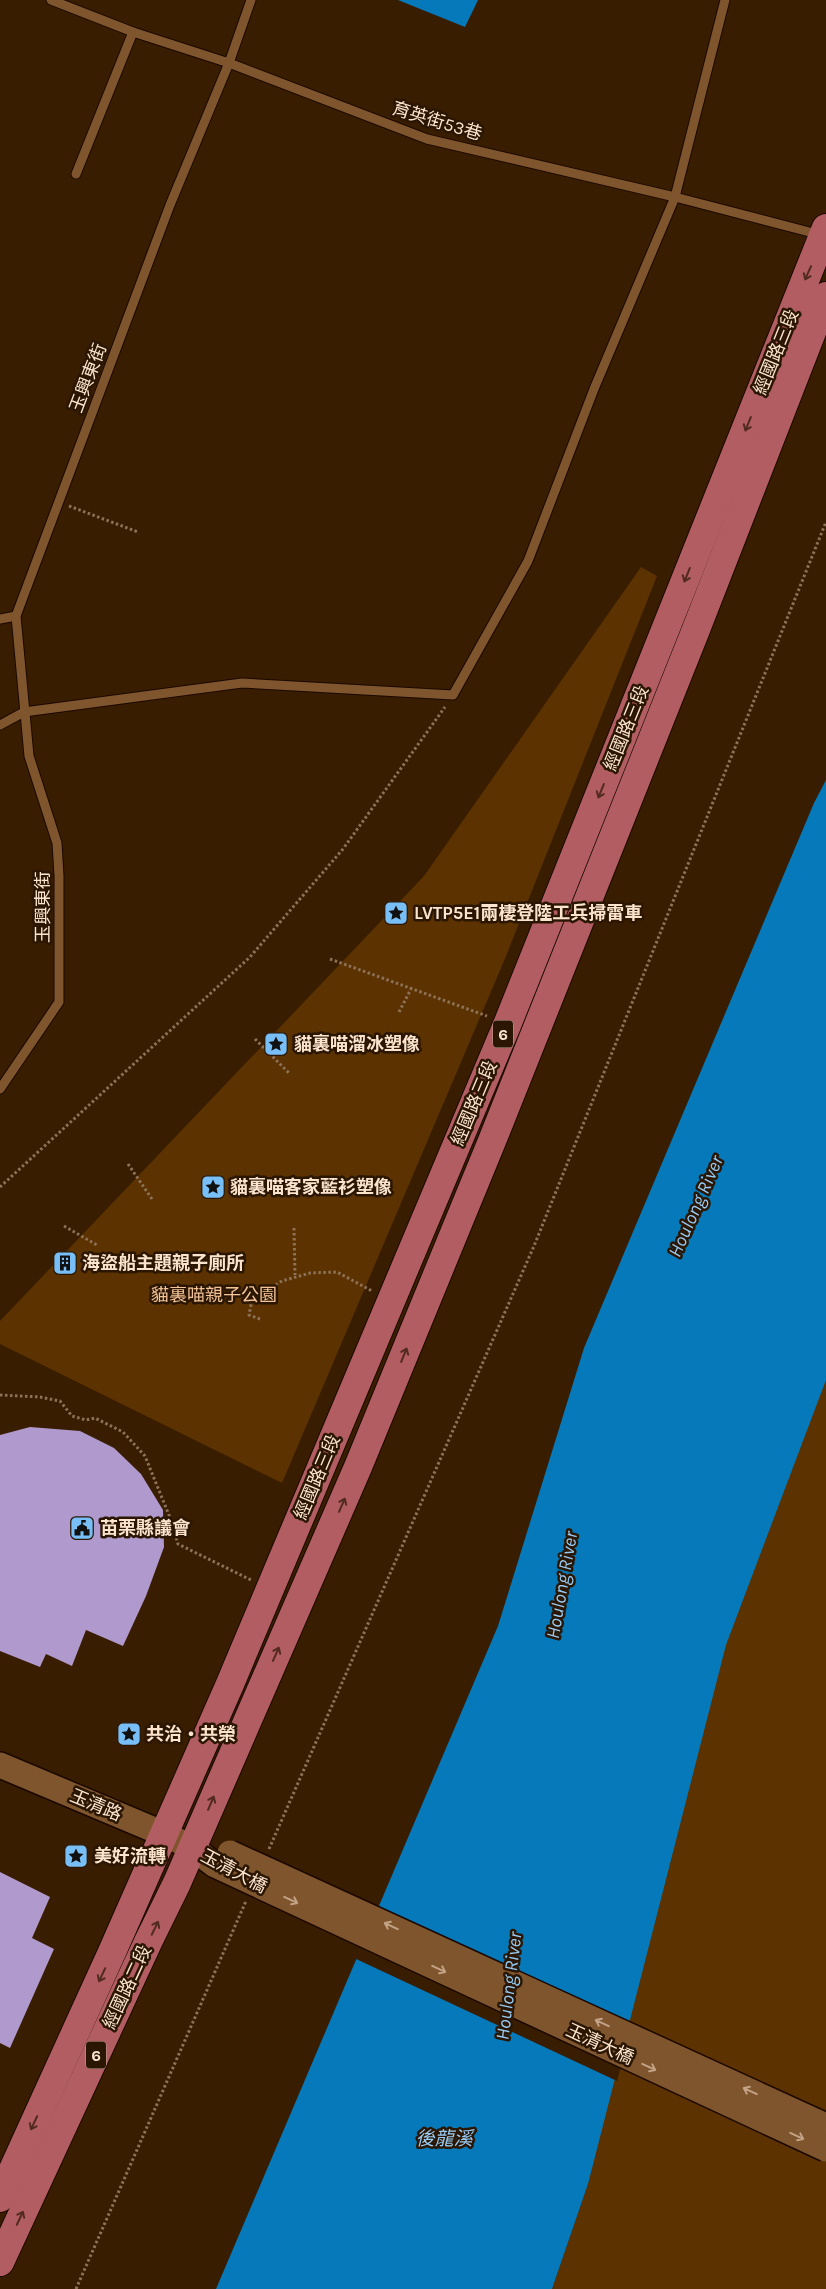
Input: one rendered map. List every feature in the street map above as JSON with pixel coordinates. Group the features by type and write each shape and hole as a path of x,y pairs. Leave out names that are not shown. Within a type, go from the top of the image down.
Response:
{"main road":[{"name":"經國路三段","path":"164,1834 230,1684 507,1025 825,234"},
{"name":"經國路三段","path":"191,1847 358,1467 485,1159 692,642 826,296"},
{"name":"經國路二段","path":"0,2198 164,1834"},
{"name":"經國路二段","path":"0,2262 148,1940 177,1883 191,1847"}],"street":[{"name":"玉清路","path":"0,1765 191,1847"},
{"name":"玉清大橋","path":"191,1847 219,1857 826,2126"},
{"name":"玉清大橋","path":"219,1857 826,2149"}],"lane":[{"name":"育英街53巷","path":"51,0 133,32 229,63 427,139 825,234"},
{"name":"玉興東街","path":"0,1089 59,1002 60,876 58,843 29,756 16,616 170,205 229,63 251,0"},
{"path":"0,725 24,712 242,683 453,695 528,561 594,389 674,197 725,0"},
{"path":"76,174 133,32"},
{"path":"0,619 16,616"}],"path":[{"path":"59,502 138,532"},
{"path":"268,1850 534,1246 826,522"},
{"path":"0,1187 250,957 343,849 453,695"},
{"path":"330,959 489,1017"},
{"path":"399,1012 411,989"},
{"path":"255,1039 289,1073"},
{"path":"128,1164 152,1199"},
{"path":"64,1226 97,1246"},
{"path":"294,1228 295,1276"},
{"path":"260,1319 249,1315 252,1300 282,1281 295,1276 337,1272 375,1293"},
{"path":"0,1395 40,1397 60,1401 72,1416 86,1420 95,1418 123,1432 144,1456 168,1511 178,1544 253,1581"},
{"path":"76,2289 248,1896"}],"green space":[{"name":"貓裏喵親子公園","path":"641,567 657,576 504,961 282,1483 0,1344 0,1321 424,876"},
{"path":"826,1103 826,2289 552,2289 588,2184"}],"water":[{"path":"398,0 478,0 465,27"},
{"path":"826,780 826,1380 726,1645 588,2184 552,2289 216,2289 498,1626 584,1348 814,803"}],"pier":[{"path":"374,1912 630,2031 617,2081 354,1958"}],"building":[{"name":"苗栗縣議會","path":"30,1427 80,1431 114,1448 141,1474 163,1510 164,1547 146,1596 123,1646 86,1630 72,1666 46,1654 40,1667 0,1651 0,1435"},
{"path":"0,1872 50,1897 32,1938 54,1949 10,2048 0,2043"}],"place":[{"name":"LVTP5E1兩棲登陸工兵掃雷車","path":"396,913"},
{"name":"貓裏喵溜冰塑像","path":"276,1044"},
{"name":"貓裏喵客家藍衫塑像","path":"213,1187"},
{"name":"海盜船主題親子廁所","path":"65,1263"},
{"name":"苗栗縣議會","path":"82,1528"},
{"name":"共治‧共榮","path":"129,1734"},
{"name":"美好流轉","path":"76,1856"}],"water label":[{"name":"Houlong River","path":"695,1206"},
{"name":"Houlong River","path":"561,1585"},
{"name":"Houlong River","path":"508,1986"},
{"name":"後龍溪","path":"444,2138"}]}
